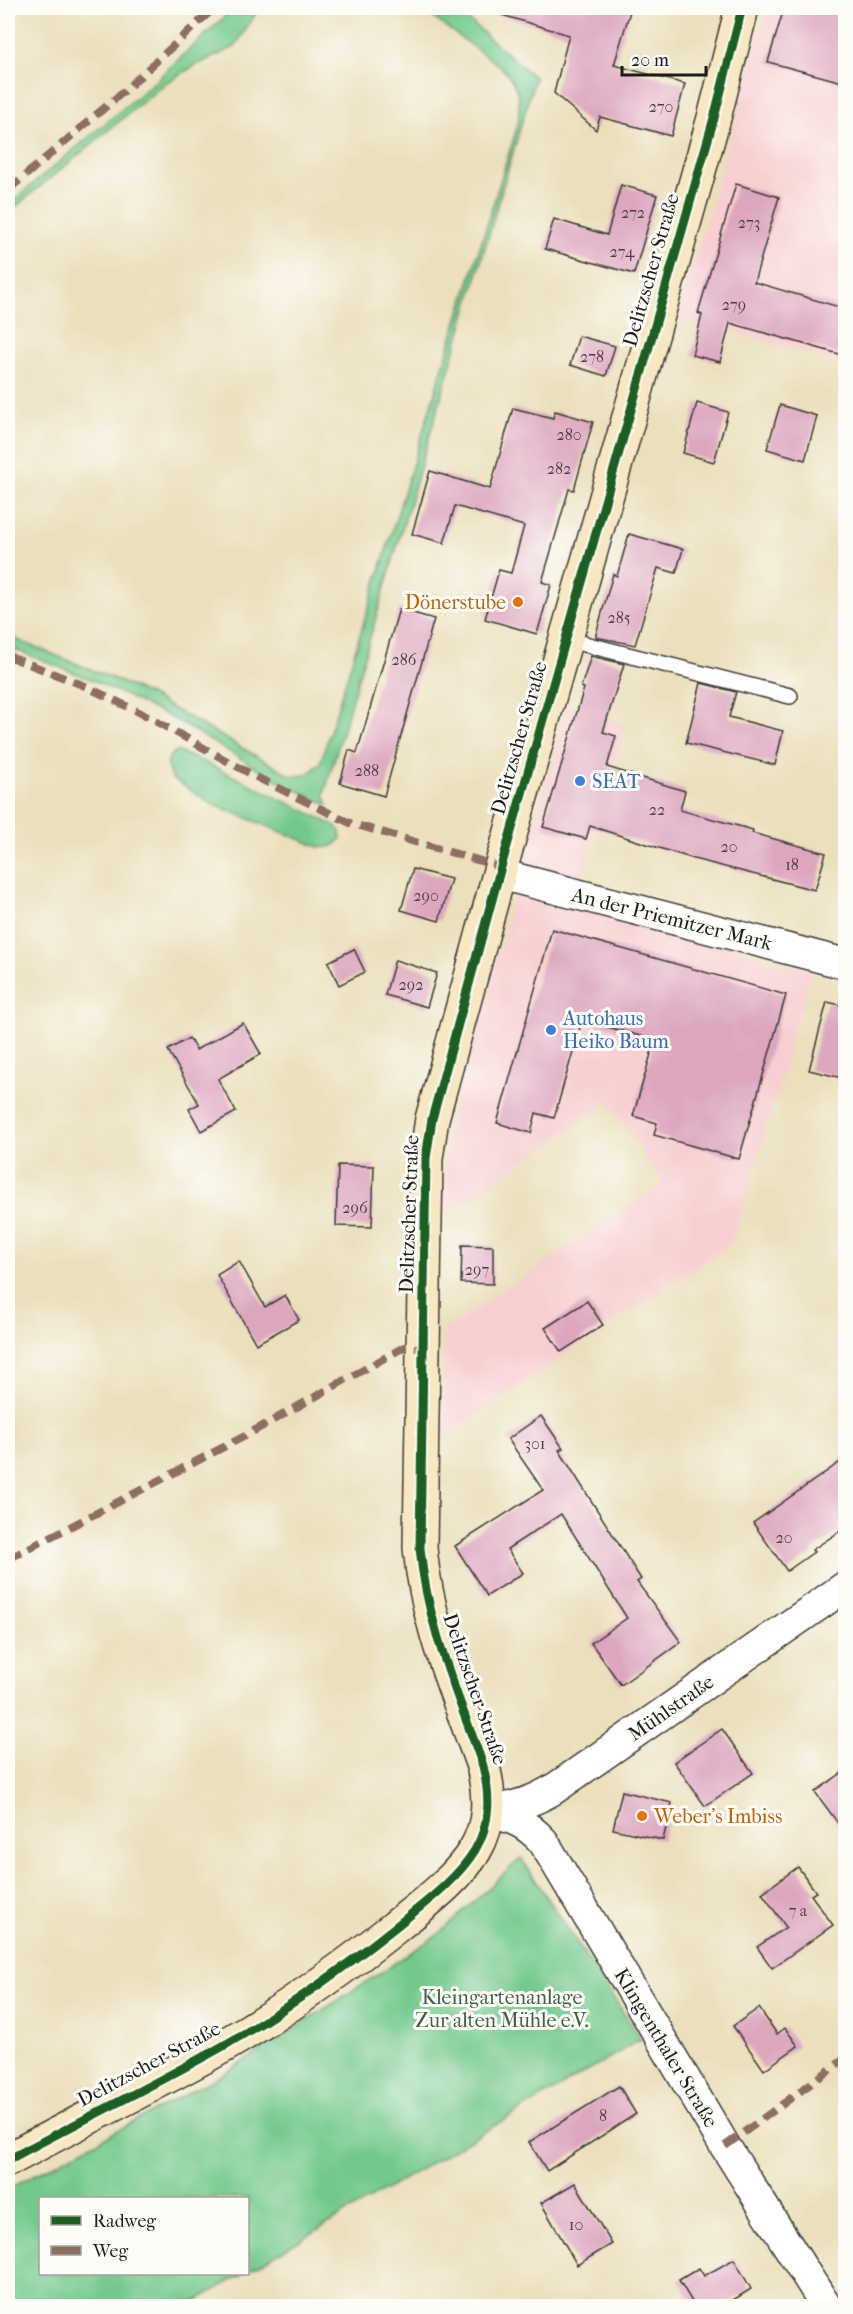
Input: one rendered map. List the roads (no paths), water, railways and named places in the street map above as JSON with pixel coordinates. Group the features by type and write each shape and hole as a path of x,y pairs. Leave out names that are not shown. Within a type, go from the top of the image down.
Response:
{"main road":[{"name":"Delitzscher Straße","path":"8,2160 225,2045 351,1963 421,1906 464,1865 476,1849 484,1830 488,1812 488,1787 483,1766 435,1633 428,1606 420,1548 426,1158 441,1079 714,118 742,8"}],"street":[{"name":"An der Priemitzer Mark","path":"499,874 846,964"},
{"name":"Mühlstraße","path":"488,1812 519,1806 534,1813 846,1586"},
{"name":"Klingenthaler Straße","path":"534,1813 543,1841 725,2146 826,2307"}],"lane":[{"path":"565,639 790,696"}],"place":[{"name":"Dönerstube","path":"518,602"},
{"name":"SEAT","path":"580,781"},
{"name":"Autohaus Heiko Baum","path":"551,1030"},
{"name":"Weber's Imbiss","path":"642,1816"}],"park label":[{"name":"Kleingartenanlage Zur alten Mühle e.V.","path":"502,2008"}]}
